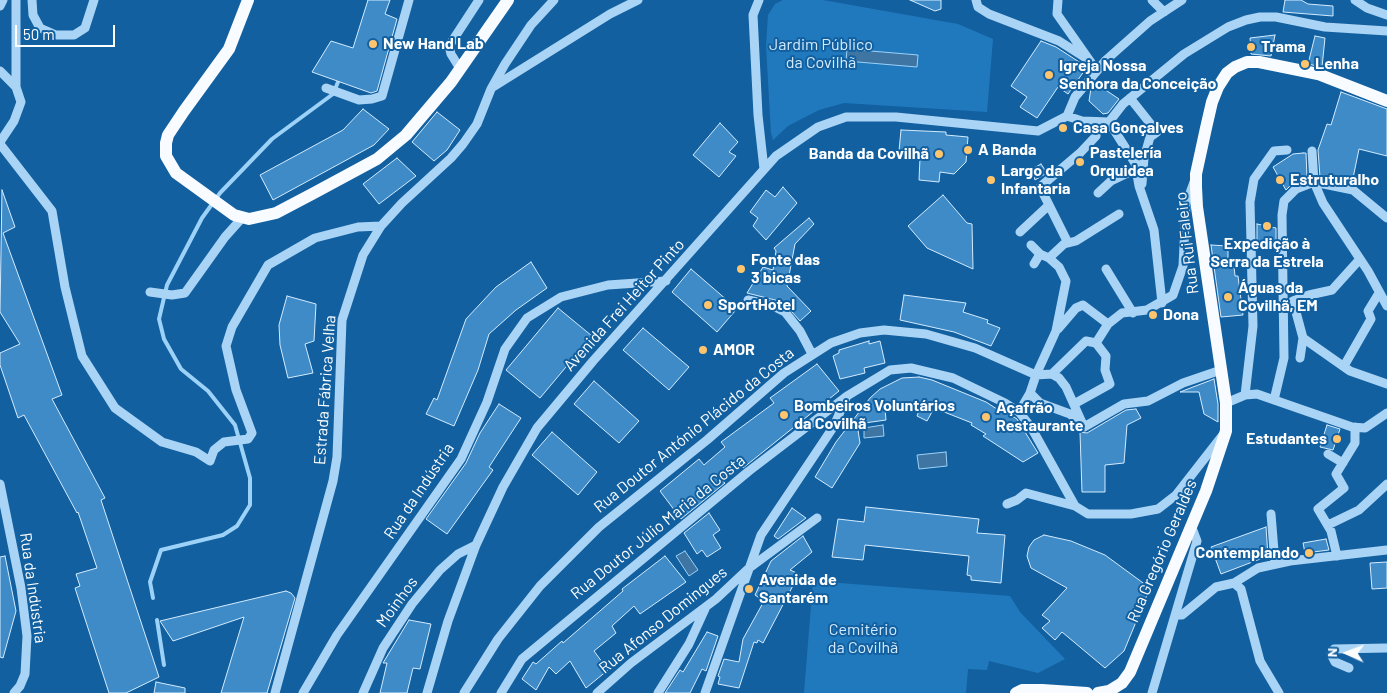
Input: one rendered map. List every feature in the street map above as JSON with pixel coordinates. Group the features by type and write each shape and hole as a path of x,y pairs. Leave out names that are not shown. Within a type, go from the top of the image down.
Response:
{"main road":[{"path":"248,0 229,49 168,135 166,156 176,173 214,201 238,217 259,218 276,213 377,159 406,135 451,82 508,0"},
{"name":"Rua Rui Faleiro","path":"1226,403 1196,207 1196,174 1212,102 1227,73 1247,62 1295,68 1318,74 1387,101"},
{"name":"Rua Gregório Geraldes","path":"1098,693 1122,683 1130,672 1216,463 1226,431 1226,403"},
{"path":"1016,693 1022,690 1087,693"}],"street":[{"path":"0,6 3,0"},
{"path":"16,0 16,87 22,102 14,121 0,143 52,211 65,287 82,356 115,408 162,442 196,452 210,461 214,450 224,442 248,438 252,433 236,390 226,346 232,327 247,298 268,265 315,238 358,227 381,226"},
{"path":"32,0 33,15 40,28 56,35 74,35 85,28 94,0"},
{"path":"326,88 359,100 382,96 409,0"},
{"path":"459,68 450,54 449,46 479,0"},
{"name":"Estrada Fábrica Velha","path":"275,693 333,481 337,457 342,320 363,255 381,226 463,144 477,124 491,89 531,25 554,0"},
{"path":"491,89 610,14 638,0"},
{"path":"759,0 753,15 758,115 764,169"},
{"path":"976,0 978,7 989,14 1059,41 1089,60"},
{"path":"1058,0 1057,14 1097,71"},
{"path":"1152,0 1164,12"},
{"path":"1110,122 1082,121 1066,116 1075,97 1106,60 1150,21 1182,0"},
{"path":"1355,0 1366,8 1387,14"},
{"path":"1110,122 1130,98 1184,54 1228,27 1246,20 1260,17 1276,17 1326,27 1387,31"},
{"path":"0,71 16,87"},
{"path":"1130,98 1157,132 1150,137 1144,158 1141,194"},
{"name":"Avenida Frei Heitor Pinto","path":"427,693 448,621 476,545 503,487 537,428 593,361 776,156 818,126 846,117 896,117 1038,131 1066,116"},
{"path":"1068,243 1040,188 1080,153 1096,136 1098,122"},
{"path":"1110,122 1135,163 1141,194 1154,230 1162,304"},
{"path":"1245,395 1253,326 1250,202 1254,179 1274,151 1287,150"},
{"path":"1312,151 1314,182 1323,203 1360,258 1387,306"},
{"path":"1098,193 1111,181 1136,169"},
{"path":"1096,342 1108,324 1122,313 1147,310 1162,304 1173,295 1183,266 1186,204 1196,174"},
{"path":"1274,400 1282,374 1285,351 1282,225 1284,201 1296,189 1314,182 1353,190 1387,218"},
{"path":"1020,232 1049,205"},
{"path":"1034,264 1044,256 1068,243 1076,241 1119,214"},
{"path":"150,292 172,295 185,293 238,217"},
{"path":"1031,245 1059,267 1066,281 1056,331 1030,393 1019,412 1031,427 1075,506"},
{"path":"1300,358 1302,338 1293,301 1308,295 1332,290 1360,258"},
{"path":"1106,269 1133,313"},
{"name":"Rua da Indústria","path":"303,693 337,635 461,459 487,402 505,349 527,318 561,297 608,285 666,281"},
{"path":"1344,366 1371,319 1368,311 1379,293"},
{"path":"748,300 771,305 785,312 800,331 812,354"},
{"path":"1056,331 1076,308 1083,305 1108,324"},
{"name":"Rua Doutor António Plácido da Costa","path":"464,693 498,639 540,586 599,527 707,440 784,373 831,343 860,333 884,330 908,331 926,334 975,348 1036,375"},
{"path":"1302,338 1350,371 1387,384"},
{"path":"1052,374 1086,340 1096,342 1106,356 1105,370 1110,384 1074,404"},
{"name":"Rua Doutor Júlio Maria da Costa","path":"501,693 522,659 743,476 848,396 890,370 911,368 953,378 1005,403 1019,412"},
{"path":"1084,427 1124,404 1148,401 1183,383 1221,370"},
{"path":"1036,375 1052,374 1059,378 1066,387 1084,427"},
{"path":"1030,393 1040,403 1070,414 1084,427"},
{"path":"1226,403 1245,395 1257,394 1355,427 1365,428 1387,413"},
{"path":"705,693 761,535 834,426 848,396"},
{"path":"1337,556 1328,525 1318,509 1344,488 1336,474 1355,443 1355,427"},
{"path":"1007,504 1017,500 1026,492 1058,504 1075,506 1088,514 1131,514 1158,509 1176,494 1226,431"},
{"path":"1328,454 1343,463"},
{"name":"Rua da Indústria","path":"0,484 21,588 27,636 24,674 14,693"},
{"path":"1328,525 1359,510 1387,484"},
{"path":"1271,514 1275,563"},
{"path":"748,569 817,518"},
{"path":"1152,693 1197,541 1191,525"},
{"name":"Moinhos","path":"363,693 383,648 412,604 440,570 458,554 476,545"},
{"path":"1176,615 1182,615 1216,587 1234,583 1258,568 1275,563 1387,550"},
{"name":"Rua Afonso Domingues","path":"597,693 632,663 706,606 748,569"},
{"path":"1234,583 1242,589 1260,660 1279,693"},
{"path":"658,693 689,644 706,606"},
{"path":"1349,668 1334,662 1331,654 1334,649 1387,648"}],"green space":[{"name":"Jardim Público da Covilhã","path":"783,0 823,0 958,24 993,39 987,112 844,103 819,110 788,126 773,140 766,46 768,15 775,4"},
{"name":"Cemitério da Covilhã","path":"813,581 1010,596 1020,612 1065,659 1038,673 989,661 987,670 968,669 966,693 804,693"}],"shaded area":[{"path":"847,49 918,55 917,67 846,61"},
{"path":"883,425 884,436 864,438 864,428"},
{"path":"946,452 947,466 919,469 917,455"},
{"path":"685,551 698,570 689,576 676,556"}],"building":[{"name":"New Hand Lab","path":"368,0 390,0 385,14 397,19 377,91 371,93 312,72 331,41 353,48"},
{"path":"910,0 941,0 941,9 935,11"},
{"path":"1285,0 1301,0 1308,4 1333,6 1333,16 1283,12"},
{"path":"1275,35 1271,56 1251,54 1250,38"},
{"path":"1315,36 1325,38 1322,67 1308,64"},
{"name":"Igreja Nossa Senhora da Conceição","path":"1041,41 1056,47 1087,67 1068,94 1058,87 1037,118 1020,107 1027,97 1011,86"},
{"path":"1095,83 1119,99 1108,113 1103,114 1089,101 1091,88"},
{"path":"1341,92 1387,109 1387,156 1359,149 1352,183 1320,177 1318,150 1327,124 1331,125"},
{"path":"363,109 389,129 374,145 273,200 260,175 343,130"},
{"path":"437,112 460,130 447,150 434,161 412,142"},
{"path":"720,123 738,142 729,152 736,156 719,177 693,155"},
{"name":"Banda da Covilhã","path":"901,130 946,132 946,135 968,137 966,162 954,174 940,172 939,182 919,180 920,158 911,157 911,152 899,151"},
{"path":"1306,153 1307,178 1293,183 1286,190 1273,167 1293,154"},
{"path":"397,158 416,176 379,204 363,184"},
{"path":"1041,164 1047,173 1035,180 1032,169"},
{"path":"783,187 797,203 766,240 753,226 758,218 750,212 766,190 775,197"},
{"path":"2,190 15,227 3,233 62,395 52,399 105,498 101,500 159,677 126,693 109,693 75,588 80,586 76,574 97,568 78,512 24,415 18,418 0,365 0,353 20,344 0,312"},
{"path":"943,195 967,223 972,224 973,269 927,248 908,226"},
{"path":"809,218 814,224 795,244 787,286 811,311 800,321 783,302 747,293 763,267 773,270 776,251 774,248"},
{"path":"1257,224 1276,228 1276,247 1257,247"},
{"name":"Águas da Covilhã, EM","path":"1211,245 1228,246 1228,266 1234,266 1235,276 1238,276 1243,315 1221,317"},
{"path":"531,262 547,288 516,310 489,334 478,370 454,426 426,414 434,398 437,400 466,319 496,287"},
{"path":"691,269 735,307 735,311 717,332 672,292"},
{"path":"904,295 966,303 963,312 988,320 987,323 1000,328 991,346 954,332 900,320"},
{"path":"287,296 316,304 314,341 305,344 313,373 288,378 280,345 279,325"},
{"path":"558,308 592,336 540,398 506,370"},
{"path":"643,328 689,367 669,390 623,350"},
{"path":"869,341 869,344 880,341 885,363 864,368 865,373 840,379 833,356 839,353 839,350"},
{"name":"Bombeiros Voluntários da Covilhã","path":"817,364 839,391 743,468 738,462 720,479 725,483 681,519 660,491 699,459 704,465 725,447 721,442 774,403 770,398"},
{"path":"919,377 932,380 986,402 1000,411 1003,410 1017,419 1038,453 1023,462 983,436 986,434 971,425 972,423 934,408 927,421 917,416 921,405 885,409 886,420 857,424 860,443 832,488 815,477 836,442 870,398 880,389 902,378"},
{"path":"1214,379 1218,404 1218,422 1204,414 1199,392 1180,392"},
{"path":"594,381 639,421 619,443 574,404"},
{"path":"499,404 521,418 489,467 493,470 447,534 426,519 466,463 480,433"},
{"path":"1136,409 1141,418 1127,425 1124,463 1105,465 1105,492 1082,492 1080,432 1087,433 1126,410"},
{"path":"1327,425 1340,429 1333,450 1320,447"},
{"path":"552,432 597,472 578,495 532,455"},
{"path":"866,507 979,519 977,533 1005,535 1001,583 971,580 971,576 967,575 969,556 865,545 863,560 832,557 838,519 864,522"},
{"path":"792,508 806,518 778,539 774,536"},
{"path":"709,513 720,530 713,535 721,548 707,557 702,550 697,554 684,533"},
{"path":"1266,527 1268,556 1221,574 1211,547"},
{"path":"1044,535 1071,541 1105,555 1150,588 1124,651 1105,668 1062,632 1055,640 1042,628 1050,621 1042,615 1067,588 1031,568 1027,556 1029,547 1034,540"},
{"path":"803,536 812,552 790,570 799,574 763,643 758,640 757,643 754,642 739,688 718,684 720,677 718,676 724,659 739,662 743,639 764,601 755,595 771,561"},
{"path":"1326,539 1329,550 1305,553 1303,543"},
{"path":"5,556 16,611 3,658 0,657 0,557"},
{"path":"665,556 686,582 640,614 634,606 612,626 616,633 594,651 608,670 586,688 570,661 556,674 549,667 536,690 522,679 533,662 536,664 562,641 563,643 623,591 622,589"},
{"path":"1387,562 1387,588 1372,589 1370,563"},
{"path":"286,591 295,598 267,693 221,693 244,617 173,641 160,621"},
{"path":"409,620 431,624 420,669 413,668 407,693 380,693 387,663 383,663"},
{"path":"707,632 718,636 706,671 702,669 690,693 665,693 680,670 683,672"},
{"path":"156,682 185,688 185,693 154,693"}],"waterway":[{"path":"153,598 150,582 161,550 223,535 237,526 250,505 250,478 235,425 208,391 181,369 164,339 159,319 167,285 202,218 220,193 272,139 333,94 338,82"},
{"path":"157,620 164,665"}],"place":[{"name":"New Hand Lab","path":"373,44"},
{"name":"Trama","path":"1251,47"},
{"name":"Lenha","path":"1305,64"},
{"name":"Igreja Nossa Senhora da Conceição","path":"1049,75"},
{"name":"Casa Gonçalves","path":"1063,128"},
{"name":"A Banda","path":"968,150"},
{"name":"Banda da Covilhã","path":"939,154"},
{"name":"Pastelería Orquidea","path":"1080,162"},
{"name":"Largo da Infantaria","path":"991,180"},
{"name":"Estruturalho","path":"1280,180"},
{"name":"Expedição à Serra da Estrela","path":"1267,226"},
{"name":"Fonte das 3 bicas","path":"741,269"},
{"name":"Águas da Covilhã, EM","path":"1228,297"},
{"name":"SportHotel","path":"708,305"},
{"name":"Dona","path":"1153,315"},
{"name":"AMOR","path":"703,350"},
{"name":"Bombeiros Voluntários da Covilhã","path":"784,415"},
{"name":"Açafrão Restaurante","path":"986,417"},
{"name":"Estudantes","path":"1337,439"},
{"name":"Contemplando","path":"1309,553"},
{"name":"Avenida de Santarém","path":"749,589"}]}
